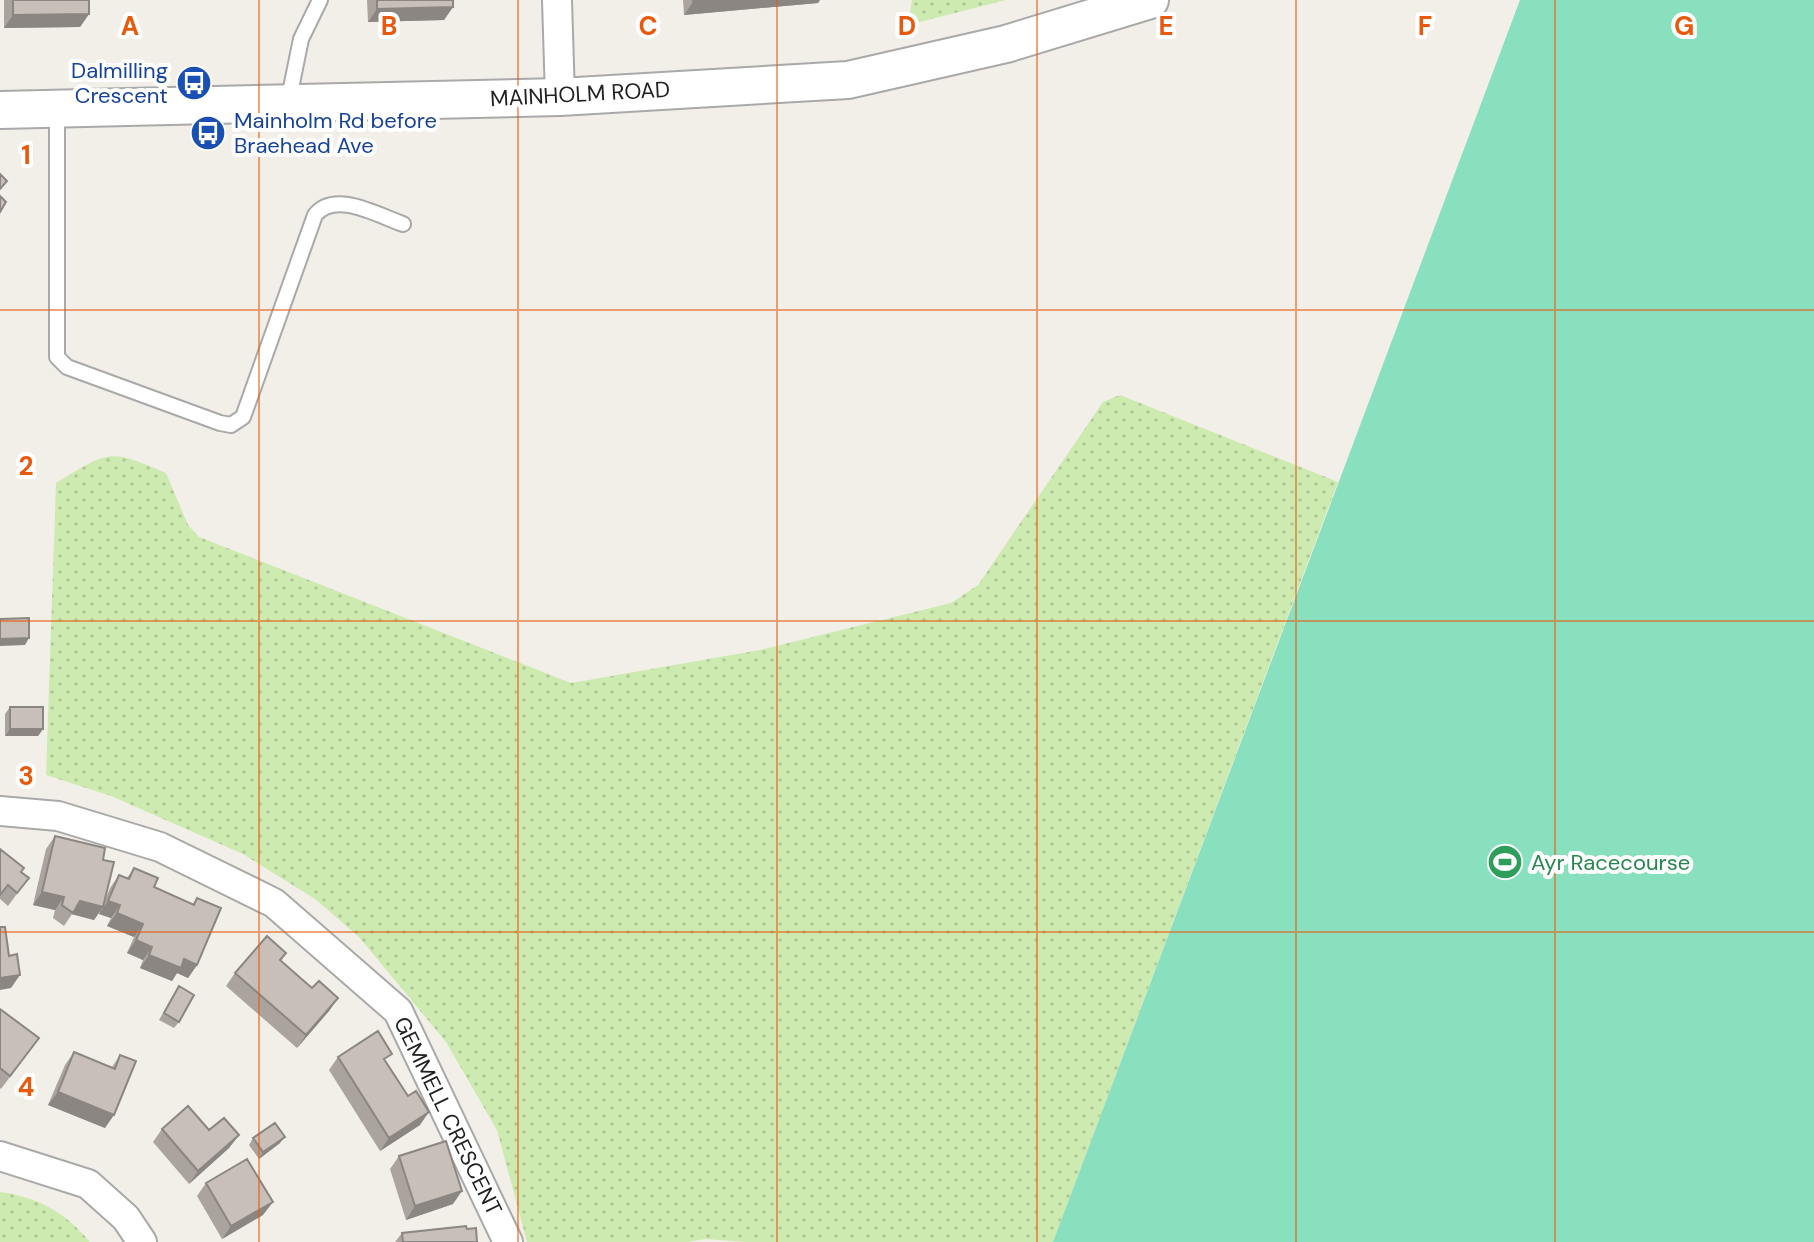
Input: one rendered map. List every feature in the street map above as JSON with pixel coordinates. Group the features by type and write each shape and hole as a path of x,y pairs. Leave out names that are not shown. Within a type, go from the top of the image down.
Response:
{"street":[{"path":"557,0 560,97"},
{"name":"MAINHOLM ROAD","path":"0,110 560,97 848,80 1006,44 1150,0"},
{"name":"GEMMELL CRESCENT","path":"0,811 58,816 160,847 274,903 398,1011 508,1242"},
{"path":"0,1156 88,1184 126,1218 142,1242"}],"lane":[{"path":"288,103 301,39 320,0"},
{"path":"57,109 57,357 67,367 220,423 231,425 243,417 315,215 322,206 337,202 403,224"}],"green space":[{"path":"912,0 1006,0 908,25"},
{"name":"Ayr Racecourse","path":"1520,0 1814,0 1814,1242 1053,1242"},
{"path":"1120,395 1338,482 1053,1242 745,1242 705,1239 689,1242 527,1242 497,1130 446,1042 359,937 315,899 243,854 111,796 46,775 56,483 99,459 120,457 166,473 188,525 199,537 571,683 760,650 951,603 978,585 1103,402"},
{"path":"0,1192 39,1202 61,1214 90,1242 0,1242"}],"building":[{"path":"13,0 89,0 89,14 13,15"},
{"path":"377,0 453,0 453,7 377,9"},
{"path":"0,174 7,181 0,189"},
{"path":"0,196 6,202 0,212"},
{"path":"29,618 29,638 0,639 0,619"},
{"path":"10,707 43,707 43,729 10,729"},
{"path":"55,836 105,848 103,860 114,862 103,907 80,901 73,913 62,905 64,897 42,892"},
{"path":"0,849 24,868 21,872 29,878 17,893 8,885 0,895"},
{"path":"134,868 158,878 154,887 194,905 197,898 221,908 197,965 184,959 181,968 149,955 152,947 136,940 143,924 117,913 120,905 108,901 119,875 129,879"},
{"path":"0,927 5,927 9,956 17,954 20,975 0,978"},
{"path":"267,936 286,953 280,960 297,975 312,988 319,981 338,998 306,1035 235,973"},
{"path":"179,986 194,995 179,1022 164,1013"},
{"path":"0,1009 39,1038 10,1076 0,1068"},
{"path":"378,1031 392,1054 384,1059 408,1096 416,1091 429,1112 389,1138 338,1057"},
{"path":"74,1052 115,1069 120,1055 136,1061 114,1115 58,1092"},
{"path":"188,1106 209,1130 224,1118 239,1135 198,1171 162,1129"},
{"path":"275,1123 285,1137 263,1152 253,1138"},
{"path":"446,1141 462,1191 415,1206 399,1156"},
{"path":"247,1159 273,1202 231,1226 206,1183"},
{"path":"466,1226 467,1229 476,1228 477,1242 403,1242 402,1233"}],"place":[{"name":"Dalmilling Crescent","path":"194,83"},
{"name":"Mainholm Rd before Braehead Ave","path":"208,133"},
{"name":"Ayr Racecourse","path":"1505,862"}]}
